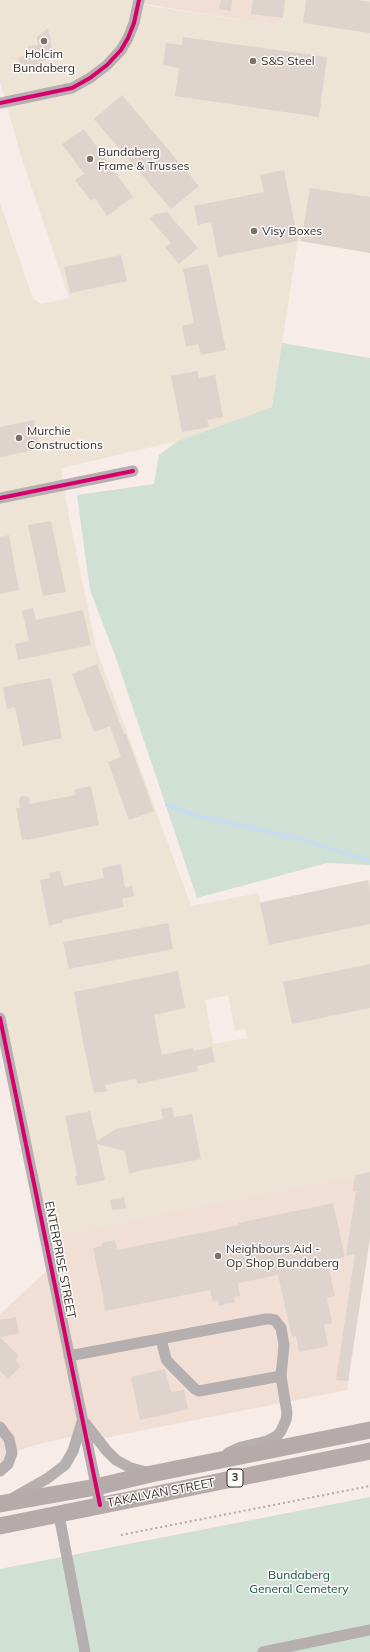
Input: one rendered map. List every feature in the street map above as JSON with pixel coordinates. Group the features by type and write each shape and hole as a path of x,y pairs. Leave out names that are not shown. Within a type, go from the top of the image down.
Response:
{"highway":[{"name":"TAKALVAN STREET","path":"2,1504 96,1487 199,1464 370,1430"},
{"name":"TAKALVAN STREET","path":"0,1526 370,1451"}],"street":[{"path":"0,103 72,88 90,78 107,65 121,50 134,24 139,0"},
{"path":"0,498 133,471"},
{"name":"ENTERPRISE STREET","path":"0,1018 100,1505"},
{"path":"69,1356 272,1319 280,1325 284,1345 281,1376 287,1413 284,1426 277,1436 267,1441 241,1447 199,1464"},
{"path":"162,1339 166,1359 195,1389 199,1391 281,1376"},
{"path":"82,1419 106,1450 116,1460 131,1468 151,1474"},
{"path":"2,1504 48,1478 65,1464 74,1451 82,1419"},
{"path":"0,1427 9,1439 11,1447 11,1458 4,1467"},
{"path":"59,1515 85,1652"},
{"path":"263,1652 370,1630"}],"path":[{"path":"121,1535 370,1486"}],"shaded area":[{"path":"0,0 138,0 138,4 281,26 285,0 370,0 370,253 298,241 272,407 178,441 61,468 69,517 96,648 191,906 259,893 260,902 370,880 370,1172 46,1238 0,1013 0,203 33,299 42,304 69,298 21,156 0,82","holes":["228,995 235,1031 245,1029 247,1038 213,1044 205,1000"]},
{"path":"138,0 285,0 281,26 138,3"},
{"path":"370,1172 370,1239 347,1390 89,1441 87,1433 39,1444 11,1453 0,1470 0,1314 52,1266 46,1238"}],"green space":[{"path":"282,343 370,358 370,865 327,863 197,898 116,658 90,590 77,495 154,484 159,455 178,441 272,407"},
{"name":"Bundaberg General Cemetery","path":"370,1497 370,1652 0,1652 0,1569"}],"building":[{"path":"221,0 232,0 231,11 219,9"},
{"path":"253,0 285,0 283,18 251,14"},
{"path":"306,0 358,0 370,2 370,33 303,23"},
{"path":"48,28 53,54 47,55 48,60 42,61 43,63 23,69 18,59 29,52 28,46 38,45 37,37"},
{"path":"183,37 327,57 319,117 175,96 179,68 163,65 166,43 182,45"},
{"path":"122,95 199,186 171,209 94,119"},
{"name":"Bundaberg Frame & Trusses","path":"84,129 133,197 107,216 95,198 91,201 75,180 84,174 62,144"},
{"path":"284,170 298,241 218,257 211,222 198,225 194,206 264,192 260,175"},
{"path":"310,188 370,197 370,253 301,241"},
{"path":"167,212 198,248 179,264 165,247 171,243 150,219 155,214"},
{"path":"121,255 127,281 70,293 64,267"},
{"path":"208,264 226,350 201,355 198,344 186,347 182,326 194,323 183,269"},
{"path":"197,371 199,378 215,375 223,417 207,420 209,427 182,432 171,376"},
{"name":"Murchie Constructions","path":"34,420 40,449 0,457 0,427"},
{"path":"51,521 66,592 43,596 28,525"},
{"path":"9,535 19,590 0,594 0,537"},
{"path":"33,608 36,620 83,610 91,645 18,660 15,644 29,641 22,611"},
{"path":"97,664 124,734 126,734 154,811 129,820 108,762 121,757 110,726 94,732 72,674"},
{"path":"51,678 62,738 23,746 15,707 7,709 3,687"},
{"path":"91,786 99,825 22,840 16,808 20,808 19,800 21,796 26,796 29,798 30,804 75,795 74,790"},
{"path":"121,864 125,888 132,886 134,896 122,899 124,907 62,920 63,922 49,926 40,880 50,878 49,873 60,871 64,886 104,878 102,868"},
{"path":"368,880 370,891 370,924 269,945 260,903"},
{"path":"168,923 173,949 69,969 63,942"},
{"path":"370,964 370,1008 292,1024 283,982"},
{"path":"178,971 185,1008 154,1015 162,1055 193,1048 194,1051 212,1047 215,1062 197,1066 198,1071 138,1084 136,1079 105,1085 107,1091 94,1093 74,992"},
{"path":"172,1107 174,1117 192,1114 201,1159 129,1173 125,1151 97,1144 105,1180 77,1186 75,1176 77,1175 65,1116 90,1111 97,1141 116,1129 163,1119 161,1109"},
{"path":"370,1172 370,1238 348,1381 336,1380 355,1254 346,1256 356,1191 353,1191 355,1175"},
{"path":"124,1197 126,1208 112,1210 110,1200"},
{"path":"333,1203 345,1257 327,1260 335,1296 327,1298 332,1323 324,1325 328,1346 299,1352 296,1336 292,1337 278,1275 238,1283 240,1296 234,1297 235,1302 219,1306 218,1300 213,1302 210,1290 105,1311 93,1248 102,1246 102,1243 115,1240 117,1250 239,1225 238,1223"},
{"path":"16,1317 19,1333 0,1337 0,1320"},
{"path":"0,1337 19,1356 15,1360 20,1367 8,1379 0,1371"},
{"path":"165,1369 171,1392 184,1390 188,1409 140,1420 131,1377"}],"waterway":[{"path":"167,805 194,815 301,839 370,861"}],"cycle path":[{"path":"0,103 72,88 90,78 107,65 121,50 134,23 139,0"},
{"path":"0,498 133,471"},
{"path":"0,1018 100,1505"}],"place":[{"name":"Holcim Bundaberg","path":"44,41"},
{"name":"S&S Steel","path":"253,61"},
{"name":"Bundaberg Frame & Trusses","path":"90,159"},
{"name":"Visy Boxes","path":"254,231"},
{"name":"Murchie Constructions","path":"19,438"},
{"name":"Neighbours Aid - Op Shop Bundaberg","path":"218,1256"}]}
